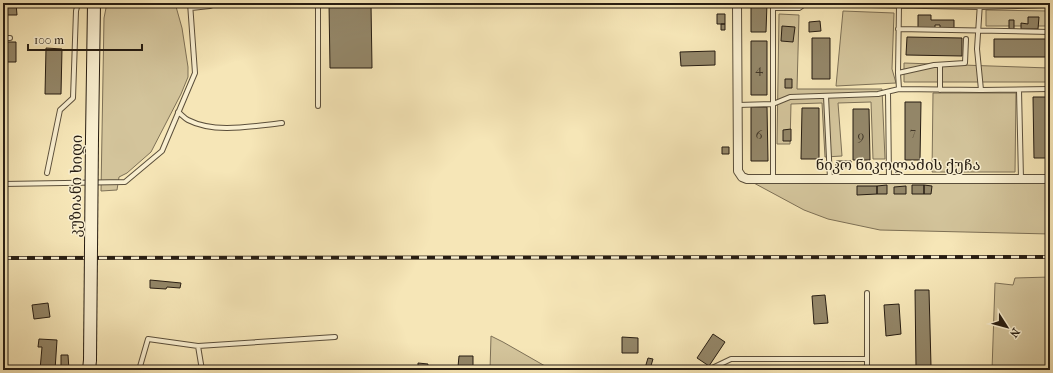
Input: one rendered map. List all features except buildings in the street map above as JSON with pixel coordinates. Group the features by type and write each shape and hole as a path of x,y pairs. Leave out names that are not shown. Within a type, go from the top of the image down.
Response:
{"main road":[{"name":"კუზიანი ხიდი","path":"90,365 94,3"}],"street":[{"path":"737,3 738,105"},
{"name":"ნიკო ნიკოლაძის ქუჩა","path":"738,105 738,171 742,177 747,180 1050,179"}],"lane":[{"path":"47,173 60,110 73,98 76,11 78,3"},
{"path":"3,184 125,182 162,151 195,74 190,3"},
{"path":"190,8 210,6 218,3"},
{"path":"318,3 318,106"},
{"path":"773,180 773,8 799,8 806,3"},
{"path":"813,3 899,6 1050,5"},
{"path":"980,5 977,49 981,90"},
{"path":"899,6 899,89"},
{"path":"898,30 1050,32"},
{"path":"3,38 10,38"},
{"path":"898,73 934,65 965,63 966,39"},
{"path":"940,65 940,90"},
{"path":"738,105 773,104 790,97 878,94 899,89 1050,89"},
{"path":"1019,90 1021,179"},
{"path":"888,92 890,179"},
{"path":"826,96 830,179"},
{"path":"178,112 193,122 218,128 282,123"},
{"path":"867,293 867,370"},
{"path":"139,370 148,339 198,346 335,337"},
{"path":"198,346 202,370"},
{"path":"708,370 731,359 867,359"}],"shaded area":[{"path":"107,3 175,3 182,28 188,67 188,77 181,94 151,152 127,173 119,177 117,190 101,191 104,18"},
{"path":"986,10 1050,11 1050,26 986,26"},
{"path":"843,11 894,13 892,69 896,83 836,86"},
{"path":"779,14 799,15 797,89 882,89 885,159 873,159 871,102 838,103 842,156 825,157 822,103 791,104 790,144 777,144"},
{"path":"904,63 1050,67 1050,82 904,82"},
{"path":"933,93 1016,93 1015,172 932,172"},
{"path":"1050,180 1050,234 880,230 828,219 804,210 752,182 806,183"},
{"path":"1050,277 1050,370 992,370 995,283 1013,285 1015,278"},
{"path":"491,336 503,342 552,370 490,370"}],"railway":[{"path":"3,258 1050,257"}]}
